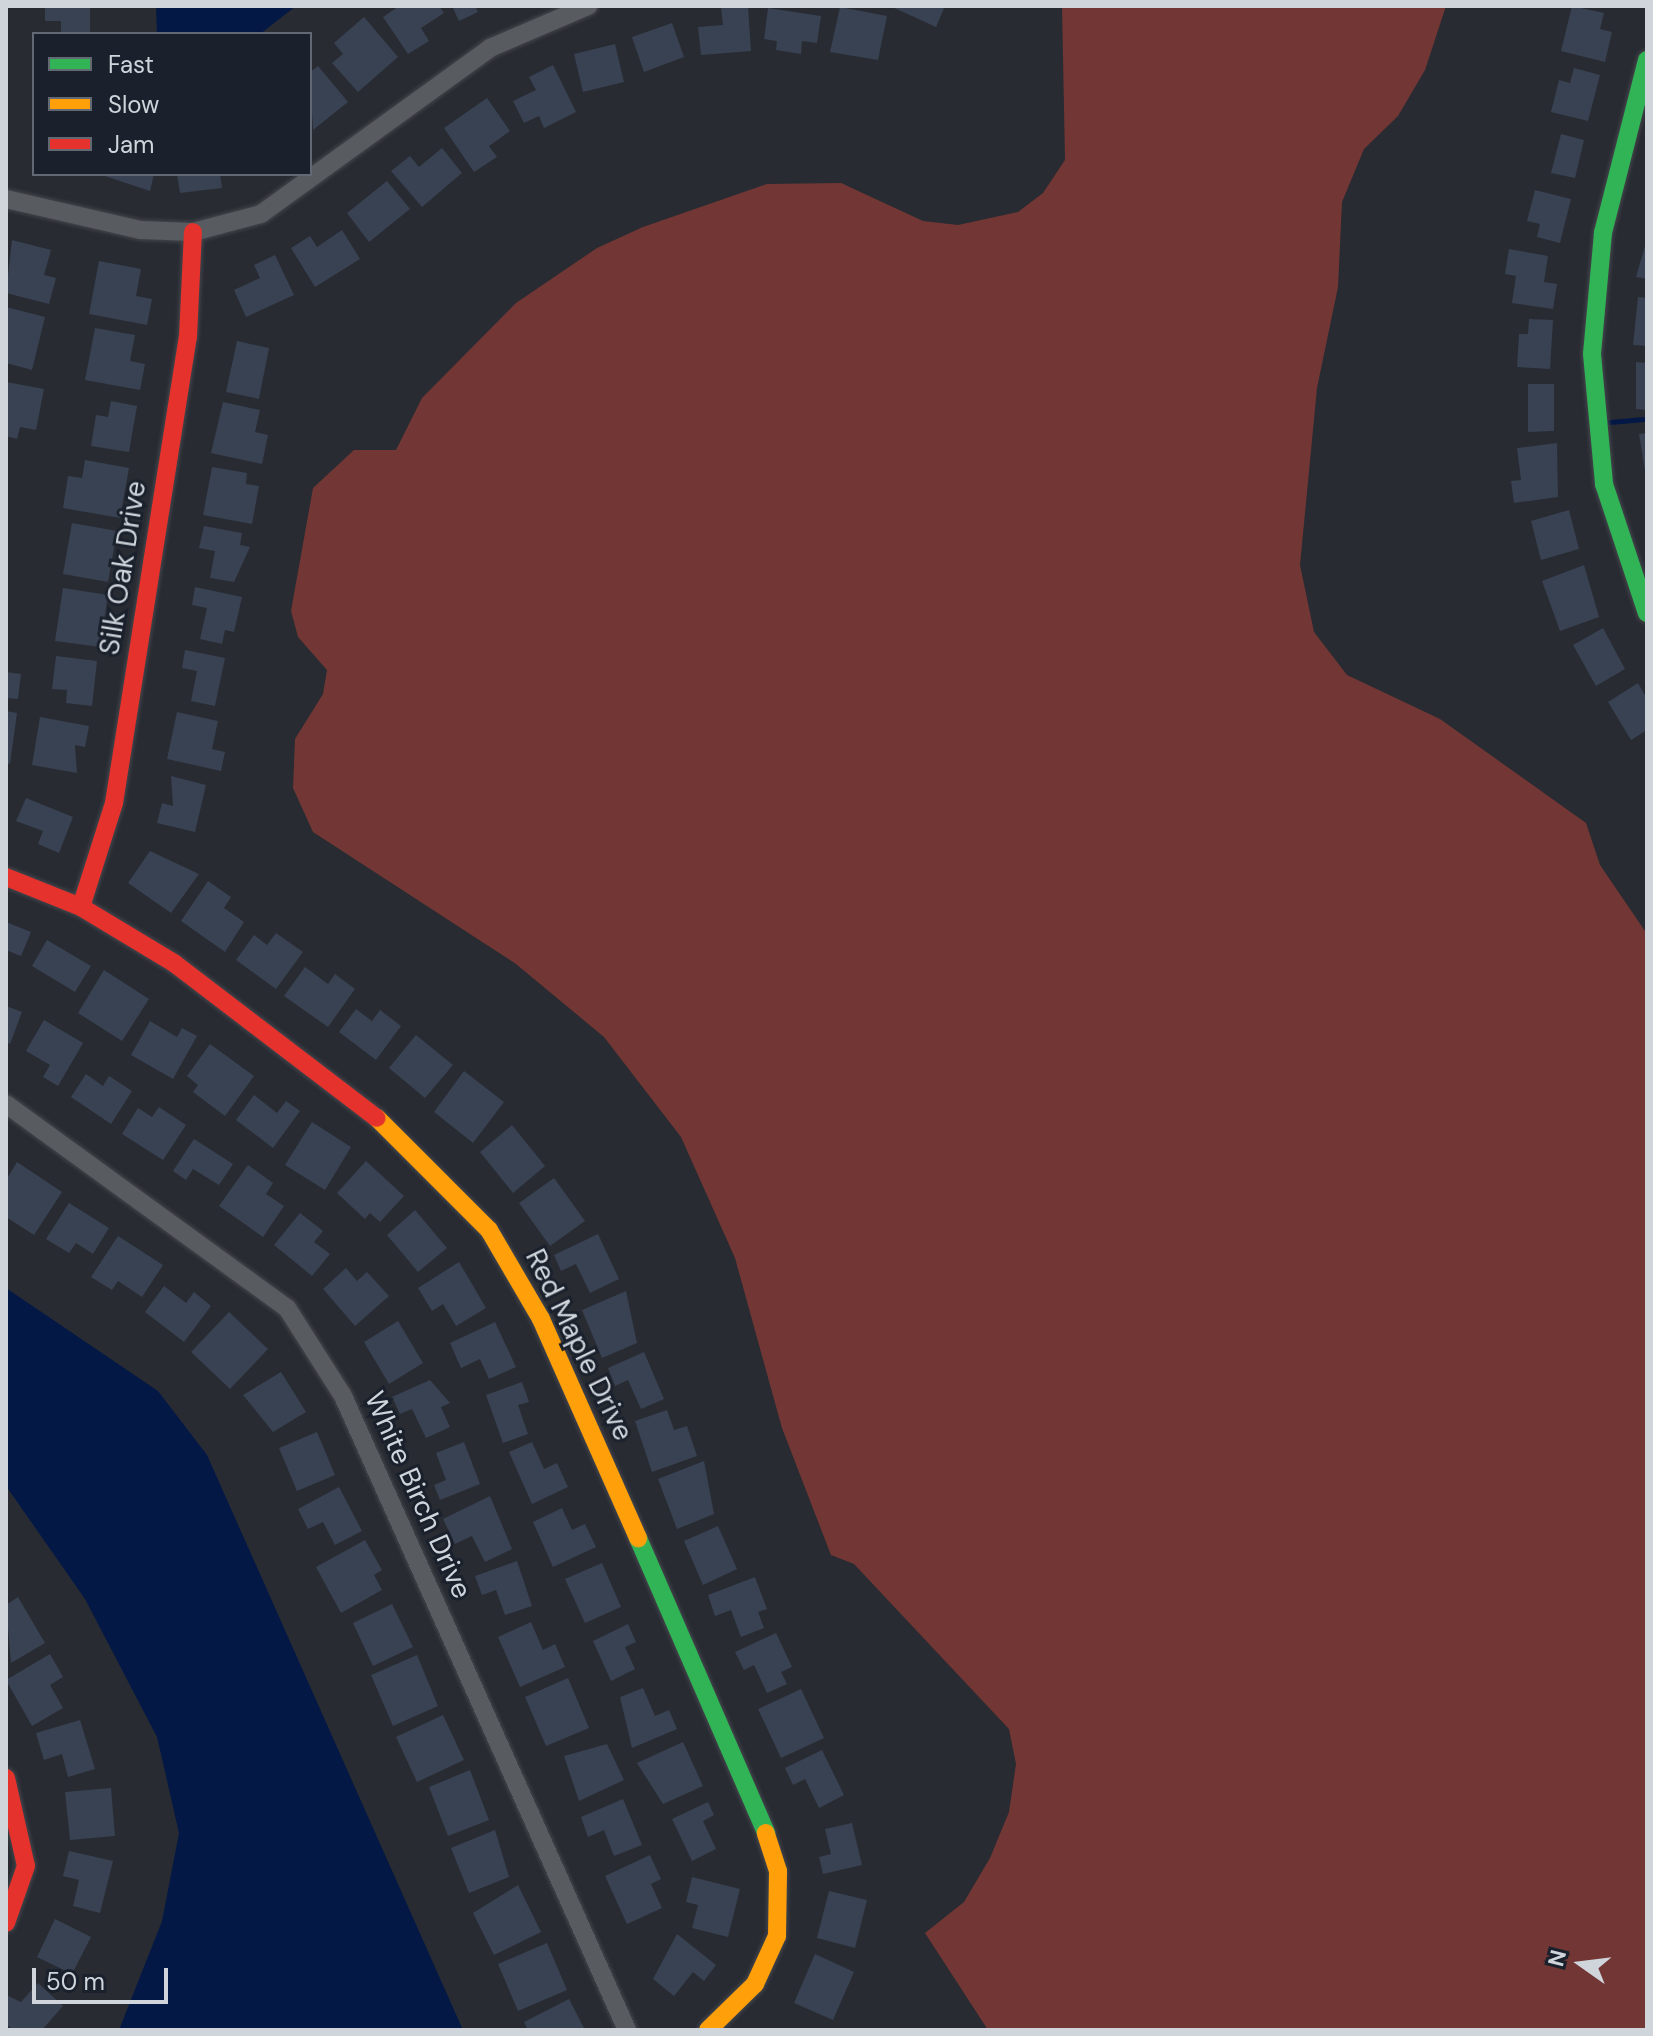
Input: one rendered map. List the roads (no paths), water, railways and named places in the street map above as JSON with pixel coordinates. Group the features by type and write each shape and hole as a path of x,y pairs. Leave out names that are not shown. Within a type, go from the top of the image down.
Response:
{"street":[{"path":"6,199 140,230 193,232 261,214 490,48 588,6"},
{"path":"1647,60 1603,233 1592,354 1604,484 1647,613"},
{"name":"Silk Oak Drive","path":"81,907 114,803 188,337 193,232"},
{"name":"Red Maple Drive","path":"6,877 81,907 174,963 410,1143 489,1230 541,1319 759,1809 778,1871 777,1936 755,1984 708,2030"},
{"name":"White Birch Drive","path":"6,1104 287,1308 343,1396 627,2030"},
{"path":"6,1778 26,1866 6,1923"}],"water":[{"path":"156,6 296,6 263,32 157,32"},
{"path":"6,1288 158,1391 207,1455 463,2030 119,2030 162,1921 179,1833 157,1737 85,1599 6,1486"}],"waterway":[{"path":"1610,422 1647,419"}]}
